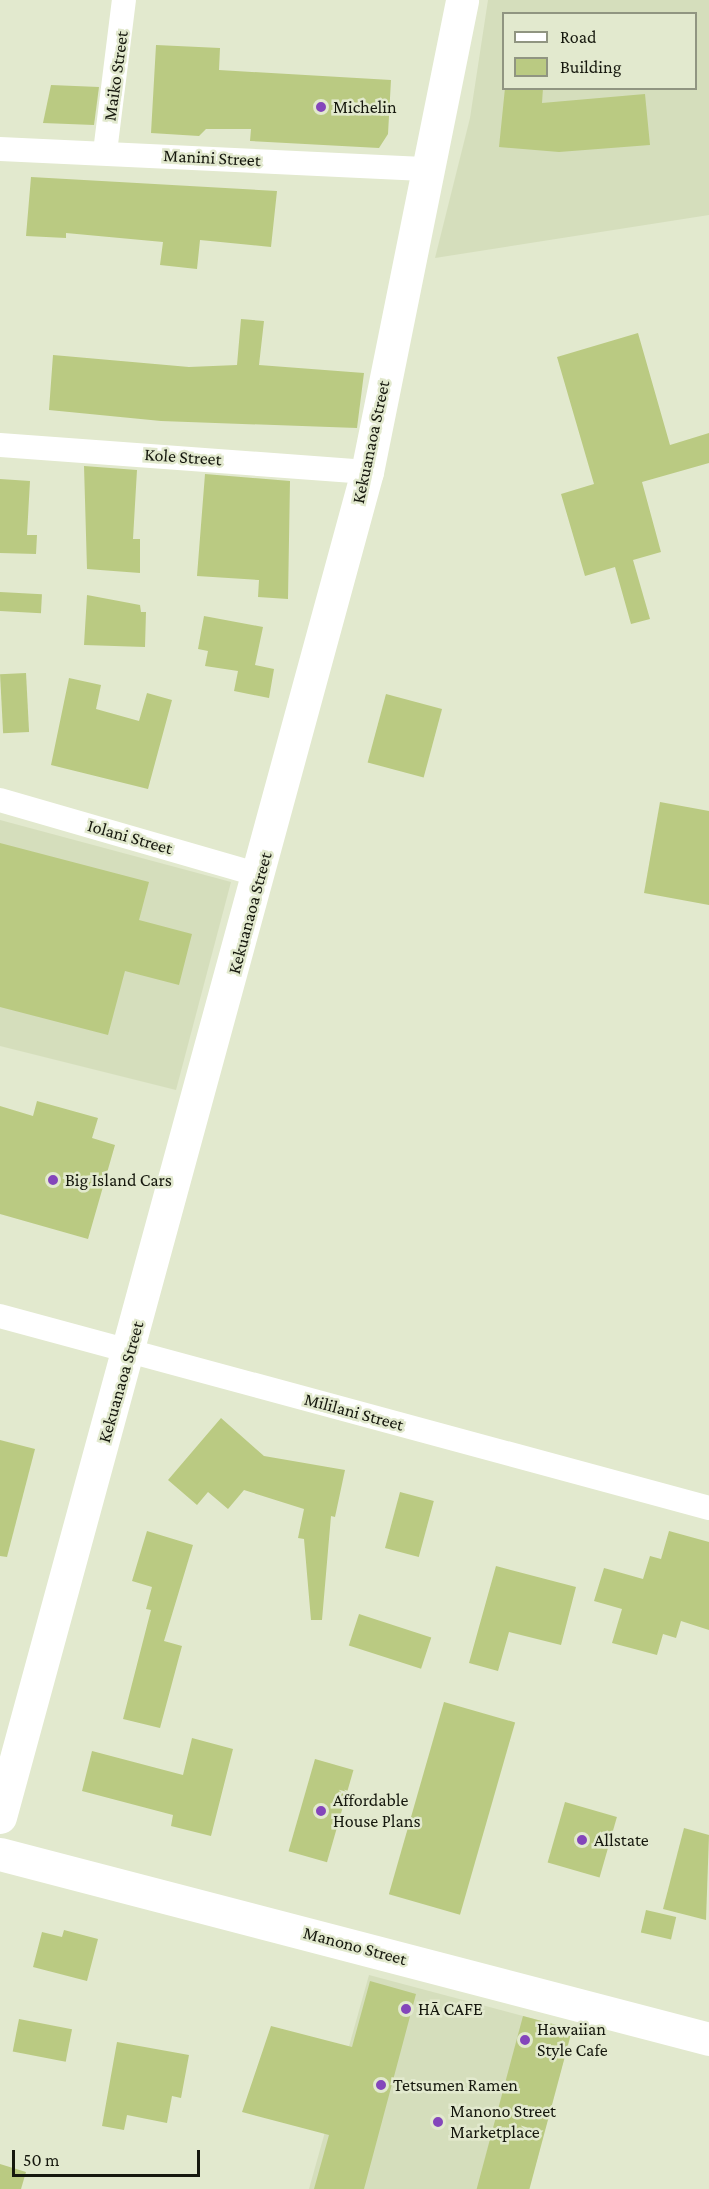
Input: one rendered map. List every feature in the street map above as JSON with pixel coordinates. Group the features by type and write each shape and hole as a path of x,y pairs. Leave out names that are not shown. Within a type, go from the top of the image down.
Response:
{"street":[{"name":"Maiko Street","path":"105,152 124,0"},
{"name":"Kekuanaoa Street","path":"0,1817 260,875 367,472 424,169 462,0"},
{"name":"Manini Street","path":"0,149 105,152 424,169"},
{"name":"Kole Street","path":"0,445 367,472"},
{"name":"Iolani Street","path":"0,800 260,875"},
{"name":"Mililani Street","path":"0,1316 709,1508"},
{"name":"Manono Street","path":"0,1854 709,2038"}],"shaded area":[{"path":"488,0 709,0 709,215 435,258 470,118"},
{"path":"0,820 231,882 176,1090 0,1046"},
{"name":"Manono Street Marketplace","path":"369,1975 572,2029 529,2189 309,2189"}],"building":[{"path":"156,45 220,48 219,70 391,80 388,134 379,148 250,141 251,129 206,129 199,136 151,133"},
{"path":"51,85 99,87 94,125 43,123"},
{"path":"505,90 543,90 542,103 645,94 650,145 559,152 499,147"},
{"path":"31,177 277,191 271,247 200,240 197,269 160,265 163,242 66,233 66,238 26,236"},
{"path":"241,319 264,321 259,365 364,373 357,428 161,421 49,410 53,355 189,367 237,365"},
{"path":"638,333 670,445 709,433 709,463 642,482 661,552 633,560 650,619 631,624 615,567 585,576 561,494 594,484 557,357"},
{"path":"84,466 137,470 133,539 140,539 140,573 87,569"},
{"path":"205,474 290,481 288,599 258,597 259,580 197,576"},
{"path":"0,479 30,481 27,535 37,535 36,554 0,553"},
{"path":"0,592 42,594 41,613 0,611"},
{"path":"87,595 140,605 141,612 146,612 145,647 84,645"},
{"path":"204,616 263,627 255,665 274,669 269,698 234,691 238,671 205,666 208,651 198,649"},
{"path":"26,673 29,732 3,733 0,674"},
{"path":"69,678 101,685 96,709 139,721 147,693 172,700 148,789 51,765"},
{"path":"386,694 442,709 424,778 368,763"},
{"path":"660,802 709,811 709,905 644,893"},
{"path":"0,843 149,882 139,920 192,934 179,985 125,971 108,1035 0,1007"},
{"name":"Big Island Cars","path":"37,1101 98,1118 92,1138 115,1145 88,1239 0,1214 0,1106 33,1116"},
{"path":"221,1418 264,1456 345,1470 335,1517 331,1516 322,1620 311,1620 304,1539 298,1538 304,1509 244,1490 228,1509 208,1492 197,1505 168,1480"},
{"path":"0,1440 35,1449 7,1557 0,1556"},
{"path":"400,1492 434,1501 419,1557 385,1548"},
{"path":"147,1531 193,1545 164,1641 182,1646 160,1728 123,1719 151,1610 146,1609 152,1587 132,1581"},
{"path":"669,1531 709,1542 709,1630 681,1621 676,1638 663,1634 657,1655 612,1643 622,1609 594,1601 604,1568 643,1579 650,1556 661,1559"},
{"path":"496,1566 576,1587 561,1645 509,1632 498,1671 469,1663"},
{"path":"359,1614 431,1637 421,1669 349,1645"},
{"path":"444,1702 515,1722 460,1915 389,1894"},
{"path":"192,1738 233,1749 211,1836 171,1826 173,1815 82,1791 92,1751 183,1775"},
{"name":"Affordable House Plans","path":"315,1759 353,1770 327,1862 289,1851"},
{"name":"Allstate","path":"565,1802 617,1817 600,1877 548,1863"},
{"path":"684,1828 709,1835 706,1920 663,1909"},
{"path":"646,1910 676,1917 671,1939 641,1932"},
{"path":"64,1930 98,1939 87,1981 33,1967 42,1932 62,1937"},
{"path":"370,1981 416,1994 364,2189 314,2189 329,2135 242,2112 271,2026 352,2047"},
{"path":"523,2016 572,2029 529,2189 477,2189"},
{"path":"19,2019 72,2029 66,2062 13,2051"},
{"path":"117,2042 189,2055 181,2098 172,2096 167,2123 127,2115 124,2130 102,2126"},
{"path":"0,2164 26,2172 21,2189 0,2189"}],"place":[{"name":"Michelin","path":"321,107"},
{"name":"Big Island Cars","path":"53,1180"},
{"name":"Affordable House Plans","path":"321,1811"},
{"name":"Allstate","path":"582,1840"},
{"name":"HĀ CAFE","path":"406,2009"},
{"name":"Hawaiian Style Cafe","path":"525,2040"},
{"name":"Tetsumen Ramen","path":"381,2085"},
{"name":"Manono Street Marketplace","path":"438,2122"}]}
